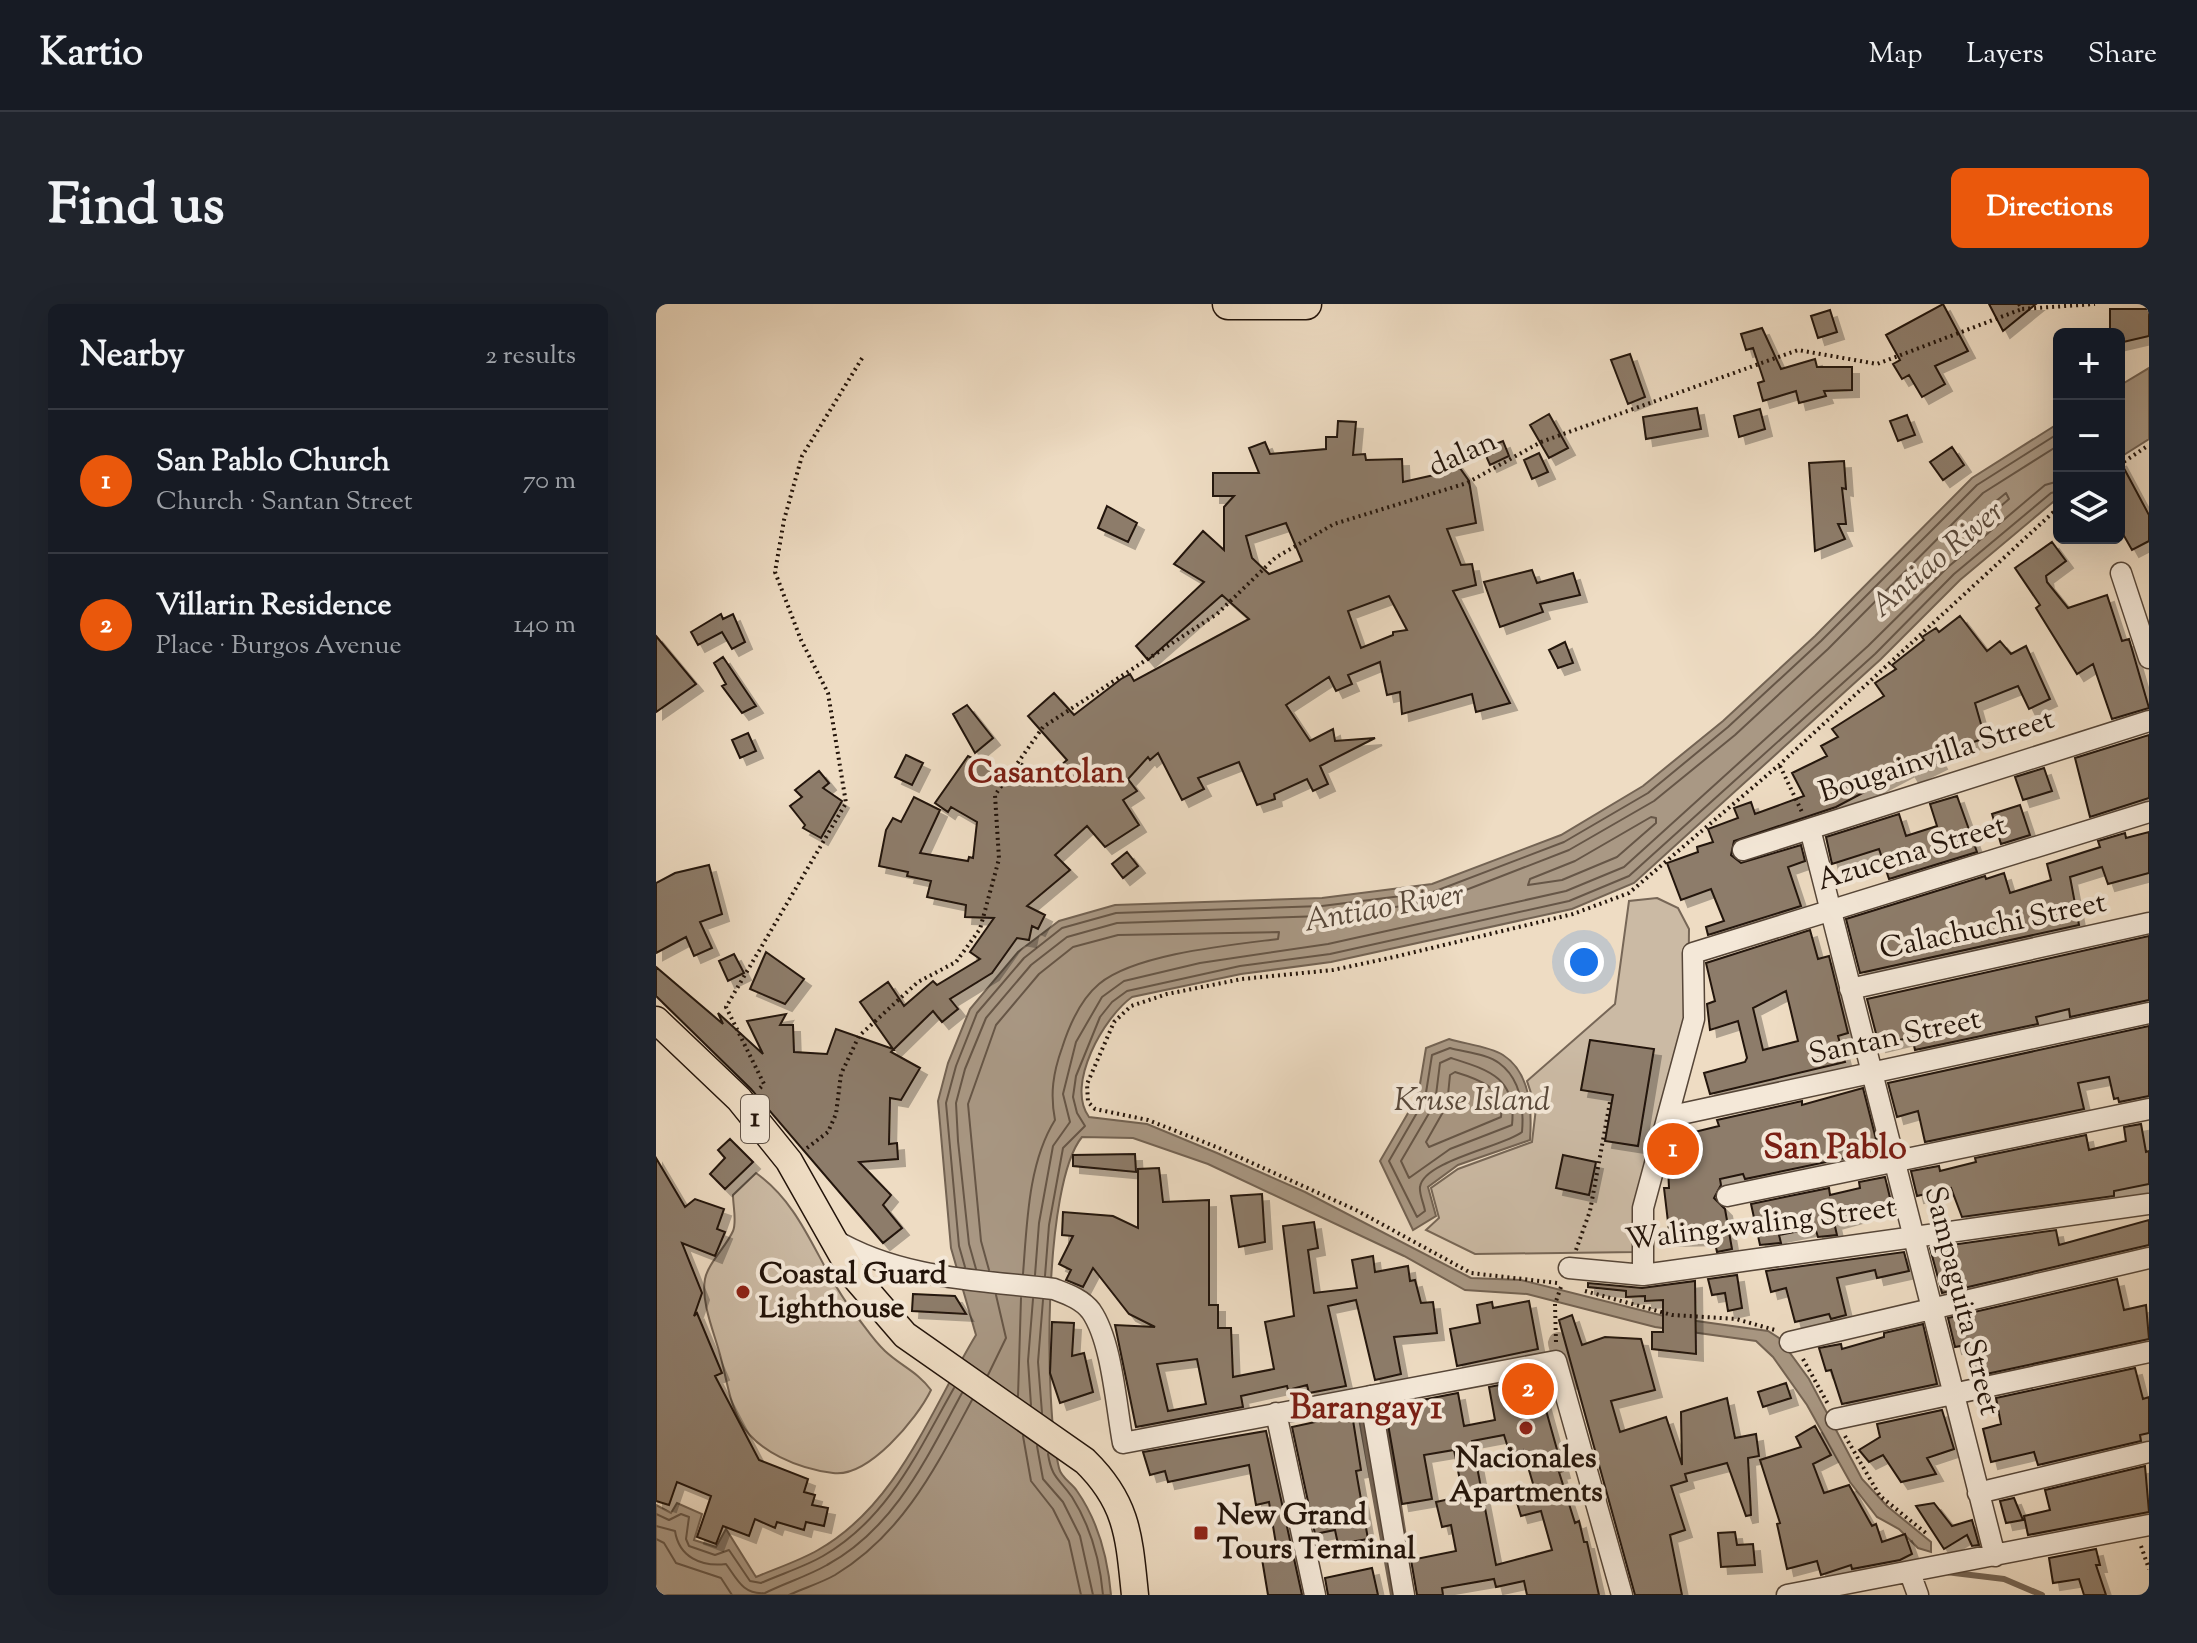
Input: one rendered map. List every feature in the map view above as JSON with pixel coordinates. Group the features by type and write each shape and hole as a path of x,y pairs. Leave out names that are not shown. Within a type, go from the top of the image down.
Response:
{"highway":[{"path":"1228,304 1306,304"}],"main road":[{"name":"1","path":"656,1020 744,1105 789,1161 830,1237 881,1311 905,1335 1085,1461 1106,1482 1120,1503 1127,1526 1135,1595"}],"street":[{"path":"2121,573 2148,651"},
{"name":"Bougainvilla Street","path":"1743,850 2149,721"},
{"name":"Azucena Street","path":"1661,1135 1694,1019 1693,953 2149,812"},
{"name":"Sampaguita Street","path":"1810,829 1995,1556"},
{"name":"Calachuchi Street","path":"1850,989 2149,923"},
{"name":"Santan Street","path":"1661,1135 1681,1114 2149,1013"},
{"path":"1727,1196 2149,1109"},
{"path":"1643,1275 1643,1208 1661,1135"},
{"name":"Waling-waling Street","path":"1565,1278 1643,1275 1912,1238 2070,1212 2149,1204"},
{"path":"830,1237 874,1261 939,1275 1054,1289 1075,1297 1090,1309 1097,1324 1123,1443 1556,1361 1622,1595"},
{"path":"1790,1342 1933,1306 2149,1258"},
{"path":"1836,1419 2149,1352"},
{"path":"1370,1396 1404,1595"},
{"path":"1276,1413 1315,1595"},
{"path":"1978,1493 2149,1452"},
{"path":"1787,1595 2149,1525"},
{"path":"1918,1595 1928,1569"}],"path":[{"name":"dalan","path":"789,1161 828,1132 836,1114 841,1074 859,1036 918,982 956,962 980,929 999,859 995,795 1043,727 1217,614 1275,558 1334,524 1467,483 1541,442 1798,350 1877,364 2021,306 2095,304"},
{"path":"744,1105 764,1084 726,1007 846,803 828,693 801,640 775,572 784,520 802,456 864,355"},
{"path":"2125,461 2149,445"},
{"path":"1927,1534 1880,1496 1867,1479 1790,1342 1778,1331 1736,1319 1672,1315 1562,1284 1521,1276 1471,1273 1356,1210 1219,1148 1148,1120 1095,1109 1088,1102 1087,1084 1114,1022 1131,1006 1205,985 1333,970 1394,957 1573,914 1629,893 1779,765 2053,513"},
{"path":"1779,765 1810,829"},
{"path":"1556,1361 1555,1304 1590,1211 1610,1102"}],"shaded area":[{"path":"1657,898 1678,908 1689,929 1688,1019 1636,1252 1475,1254 1426,1230 1439,1218 1431,1188 1458,1169 1532,1142 1536,1108 1527,1081 1615,1004 1629,901"},
{"path":"756,1173 787,1203 841,1295 873,1337 931,1390 915,1416 890,1444 876,1457 847,1472 807,1468 768,1450 747,1432 730,1395 706,1306 705,1279 733,1231 733,1195"}],"water":[{"path":"2149,368 2149,439 2125,454 2125,400 2125,382"},
{"name":"Antiao River","path":"2053,427 2053,502 1960,580 1881,659 1634,883 1572,909 1331,962 1241,974 1132,997 1100,1035 1091,1052 1082,1088 1083,1103 1089,1117 1147,1124 1217,1153 1305,1192 1471,1278 1521,1280 1668,1317 1768,1331 1779,1338 1809,1379 1862,1479 1887,1506 1931,1542 1931,1552 1918,1548 1899,1529 1877,1517 1850,1482 1807,1405 1773,1357 1756,1341 1655,1327 1527,1294 1465,1290 1404,1256 1208,1164 1133,1138 1082,1137 1069,1162 1054,1246 1050,1297 1051,1397 1059,1468 1075,1488 1096,1528 1111,1595 656,1595 656,1505 671,1513 677,1503 702,1514 694,1540 716,1547 726,1529 756,1577 811,1554 846,1531 891,1482 927,1424 976,1335 951,1248 938,1101 948,1063 970,1009 1018,952 1059,921 1115,905 1322,898 1432,884 1561,835 1643,786 1723,721 1815,636 1972,478"},
{"name":"Kruse Island","path":"1449,1039 1491,1049 1512,1063 1528,1093 1530,1140 1458,1165 1428,1187 1436,1216 1413,1230 1380,1161 1418,1096 1426,1048"}],"building":[{"path":"1943,304 1968,351 1935,366 1945,384 1922,397 1909,375 1902,379 1893,364 1900,360 1886,335"},
{"path":"1989,304 2036,304 2003,331"},
{"path":"2110,309 2149,309 2149,336 2125,342 2125,328 2110,328"},
{"path":"1830,310 1837,332 1818,338 1811,316"},
{"path":"1762,328 1781,369 1815,359 1817,367 1852,367 1852,390 1824,391 1826,396 1799,403 1796,391 1763,401 1758,383 1764,381 1753,348 1746,350 1741,334"},
{"path":"1630,354 1645,397 1628,404 1611,360"},
{"path":"1697,408 1701,429 1646,439 1643,417"},
{"path":"1760,409 1765,429 1739,437 1734,416"},
{"path":"1549,414 1568,448 1549,458 1530,425"},
{"path":"1907,415 1915,435 1898,441 1890,421"},
{"path":"1338,421 1356,422 1353,455 1365,454 1366,460 1402,459 1403,482 1434,475 1455,461 1469,481 1476,523 1447,529 1461,565 1472,564 1476,585 1453,591 1510,703 1476,712 1472,694 1402,714 1400,692 1387,695 1380,662 1348,675 1352,684 1336,691 1329,677 1286,705 1310,741 1333,729 1335,741 1375,738 1320,766 1328,784 1313,791 1307,779 1274,794 1275,799 1257,805 1239,762 1198,778 1204,789 1182,800 1158,753 1150,760 1148,757 1128,779 1137,791 1123,800 1139,825 1105,847 1087,826 1055,855 1070,870 1027,906 1045,915 1038,929 1032,926 1029,940 1017,938 992,973 950,999 958,1009 942,1022 933,1011 891,1052 920,1068 901,1100 890,1098 889,1144 897,1143 898,1159 859,1162 891,1195 883,1205 902,1228 883,1243 751,1089 656,996 656,967 723,1024 718,1013 763,1054 747,1021 786,1014 780,1025 793,1025 794,1052 827,1054 836,1029 893,1049 860,1002 888,982 904,1006 933,981 937,985 980,959 970,952 994,918 965,917 966,905 927,897 931,881 879,866 886,830 893,818 901,822 914,797 940,810 920,853 968,861 969,857 973,858 977,822 951,807 948,812 935,803 968,756 1013,778 1022,764 1045,779 1067,760 1028,716 1054,693 1074,715 1130,674 1134,681 1249,619 1222,595 1148,660 1136,646 1204,582 1174,564 1203,531 1224,550 1224,507 1234,496 1213,496 1213,473 1259,473 1249,448 1265,442 1270,454 1326,449 1326,437 1337,437","holes":["1286,523 1302,561 1269,574 1252,558 1246,536","1389,596 1407,630 1393,632 1393,635 1361,648 1348,611"]},
{"path":"1503,441 1509,456 1490,465 1483,449"},
{"path":"1952,447 1964,465 1943,480 1930,462"},
{"path":"1539,453 1548,472 1532,479 1524,460"},
{"path":"1844,461 1846,489 1842,488 1846,524 1838,524 1845,539 1815,551 1809,463"},
{"path":"2125,470 2149,515 2149,541 2132,550 2125,538"},
{"path":"1107,506 1137,523 1128,542 1098,528"},
{"path":"2052,542 2066,561 2046,576 2047,582 2068,608 2107,595 2122,641 2129,639 2149,708 2112,719 2093,664 2077,674 2036,608 2040,605 2015,568"},
{"path":"1532,570 1537,583 1573,573 1580,595 1540,604 1543,612 1500,627 1484,582"},
{"path":"721,614 723,619 733,614 745,642 732,649 722,632 698,645 691,632"},
{"path":"1960,616 1987,651 2000,641 2011,654 2026,646 2050,699 2029,709 2018,686 1975,703 1985,738 1936,755 1940,762 1912,776 1908,769 1836,807 1734,841 1731,855 1741,863 1801,845 1805,861 1788,867 1801,906 1708,935 1706,927 1724,921 1711,889 1681,900 1667,863 1698,852 1697,847 1713,842 1708,829 1738,818 1734,808 1751,802 1755,814 1804,796 1792,773 1827,756 1821,746 1838,737 1832,729 1884,696 1875,683 1896,669 1892,665 1924,640 1922,637 1936,628 1939,632"},
{"path":"656,636 696,684 656,712"},
{"path":"1565,642 1573,663 1558,668 1549,650"},
{"path":"723,657 756,706 742,713 722,686 726,684 714,663"},
{"path":"967,705 993,738 975,753 953,714"},
{"path":"748,733 756,751 740,758 732,740"},
{"path":"2149,735 2149,798 2090,817 2075,758"},
{"path":"906,755 923,763 912,785 895,777"},
{"path":"2044,768 2052,791 2023,800 2015,777"},
{"path":"819,771 829,783 823,788 842,801 821,838 803,828 805,825 790,806 802,797 795,790"},
{"path":"1957,796 1977,852 1889,879 1879,849 1832,864 1826,837 1899,814 1906,836 1937,826 1930,804"},
{"path":"2020,805 2030,835 2001,844 1992,814"},
{"path":"2149,832 2149,873 2108,884 2102,867 2070,877 2079,925 1860,973 1846,919 1985,876 1986,879 2004,873 2010,893 2051,880 2047,864 2100,847 2098,841 2125,833 2126,838"},
{"path":"1127,852 1138,866 1123,878 1112,864"},
{"path":"709,865 722,914 700,922 712,948 694,956 686,937 656,953 656,883 675,873"},
{"path":"1810,930 1818,959 1829,956 1848,1033 1838,1036 1845,1062 1710,1094 1704,1073 1745,1062 1747,1058 1738,1021 1710,1030 1707,1004 1715,1001 1706,963","holes":["1786,991 1798,1041 1763,1050 1753,1008"]},
{"path":"2149,936 2149,1000 2070,1017 2069,1009 2036,1017 2038,1024 1915,1050 1912,1037 1879,1045 1867,999"},
{"path":"766,952 804,979 785,1004 750,989"},
{"path":"734,954 744,973 728,981 719,961"},
{"path":"2149,1026 2149,1096 2119,1102 2118,1098 2114,1099 2109,1077 2078,1083 2084,1109 1925,1142 1918,1111 1897,1117 1888,1083"},
{"path":"1590,1040 1654,1049 1638,1146 1605,1141 1613,1095 1581,1090"},
{"path":"1863,1088 1879,1151 1745,1179 1743,1174 1720,1179 1721,1185 1714,1198 1725,1209 1732,1249 1717,1252 1714,1238 1670,1239 1664,1188 1669,1188 1668,1167 1678,1136 1719,1126 1717,1120 1802,1101 1802,1105"},
{"path":"2141,1124 2146,1152 2149,1151 2149,1184 2114,1191 2114,1196 1962,1217 1951,1188 1917,1196 1911,1171 1939,1166 1940,1171 1976,1162 1975,1158 2086,1135 2089,1150 2126,1141 2124,1127"},
{"path":"730,1139 753,1162 725,1189 710,1174 725,1158 718,1150"},
{"path":"1135,1154 1136,1172 1073,1166 1073,1155"},
{"path":"1563,1155 1596,1162 1589,1195 1556,1188"},
{"path":"656,1158 685,1207 695,1199 724,1209 717,1229 725,1232 715,1256 682,1243 702,1293 694,1316 697,1313 722,1373 715,1376 759,1460 808,1479 804,1492 815,1495 812,1505 828,1508 824,1526 806,1522 804,1530 777,1522 775,1528 755,1519 749,1536 723,1526 716,1544 697,1537 711,1496 677,1482 669,1505 656,1501"},
{"path":"1159,1168 1163,1202 1209,1200 1209,1305 1218,1305 1218,1328 1231,1328 1233,1377 1274,1369 1265,1322 1294,1316 1283,1226 1314,1222 1318,1248 1308,1250 1314,1293 1357,1288 1352,1260 1373,1256 1375,1272 1408,1266 1410,1281 1415,1280 1421,1303 1433,1302 1437,1333 1394,1337 1401,1374 1375,1380 1356,1300 1328,1306 1346,1386 1309,1393 1307,1385 1288,1390 1287,1386 1241,1396 1243,1407 1136,1427 1115,1325 1155,1327 1129,1314 1093,1268 1083,1287 1066,1280 1071,1270 1059,1264 1073,1236 1062,1235 1063,1212 1113,1216 1138,1228 1138,1169","holes":["1197,1359 1206,1404 1168,1411 1157,1364"]},
{"path":"1885,1177 1892,1206 1834,1222 1837,1235 1818,1237 1815,1228 1779,1235 1781,1243 1760,1245 1751,1204 1829,1188 1830,1195 1860,1188 1859,1182"},
{"path":"1262,1194 1265,1242 1239,1247 1231,1196"},
{"path":"2149,1220 2149,1245 1942,1293 1930,1248 2056,1230 2059,1245"},
{"path":"1904,1252 1909,1271 1877,1278 1875,1270 1837,1278 1846,1315 1831,1319 1829,1314 1795,1322 1786,1288 1771,1292 1766,1271"},
{"path":"1737,1275 1742,1308 1728,1311 1725,1293 1712,1295 1708,1279"},
{"path":"2117,1279 2124,1310 2146,1305 2149,1339 1977,1376 1971,1344 1955,1347 1948,1318"},
{"path":"1695,1281 1696,1354 1652,1349 1652,1332 1663,1332 1663,1300 1645,1301 1645,1296 1626,1297 1626,1291 1588,1287 1588,1283 1642,1288"},
{"path":"913,1294 955,1296 966,1314 912,1311"},
{"path":"1529,1301 1538,1349 1457,1366 1450,1329 1480,1323 1477,1305 1492,1302 1493,1308"},
{"path":"1572,1315 1582,1345 1605,1337 1641,1339 1655,1390 1611,1401 1620,1432 1666,1417 1682,1465 1681,1412 1727,1398 1735,1438 1756,1434 1759,1456 1748,1458 1751,1515 1746,1516 1727,1463 1685,1474 1687,1481 1671,1486 1685,1530 1670,1535 1682,1595 1635,1595 1559,1320"},
{"path":"1052,1322 1074,1323 1072,1356 1084,1353 1093,1392 1060,1403 1050,1373"},
{"path":"1923,1324 1937,1384 1842,1404 1831,1370 1826,1371 1819,1348 1841,1344 1842,1349 1884,1337 1884,1333"},
{"path":"2135,1368 2143,1399 2149,1397 2149,1433 2140,1435 2141,1441 2038,1465 2034,1452 1991,1462 1983,1429 2001,1424 1996,1398"},
{"path":"1537,1378 1563,1471 1559,1472 1575,1523 1579,1521 1584,1542 1587,1542 1599,1595 1527,1595 1524,1581 1496,1587 1494,1579 1442,1588 1443,1595 1417,1595 1411,1560 1456,1551 1451,1525 1442,1527 1436,1502 1463,1496 1454,1450 1424,1455 1432,1499 1402,1504 1385,1407 1458,1393 1464,1426 1495,1420 1489,1387","holes":["1504,1435 1510,1454 1523,1450 1534,1487 1514,1493 1521,1516 1541,1511 1552,1550 1496,1565 1472,1441"]},
{"path":"1786,1383 1791,1398 1763,1407 1758,1392"},
{"path":"1942,1410 1954,1449 1927,1458 1936,1474 1901,1482 1883,1455 1869,1462 1859,1450 1880,1437 1877,1424"},
{"path":"1352,1414 1361,1470 1356,1471 1368,1539 1338,1544 1335,1530 1315,1534 1292,1427"},
{"path":"1815,1426 1831,1455 1813,1464 1824,1493 1849,1485 1872,1526 1876,1524 1882,1542 1905,1534 1912,1554 1900,1560 1852,1569 1851,1565 1821,1575 1817,1561 1787,1569 1777,1524 1780,1523 1760,1460 1801,1447 1796,1437"},
{"path":"1266,1431 1302,1595 1268,1595 1260,1547 1276,1544 1269,1502 1256,1505 1249,1465 1168,1482 1165,1471 1150,1475 1143,1452"},
{"path":"2145,1466 2149,1512 2028,1535 2024,1516 2050,1510 2045,1490"},
{"path":"2014,1498 2023,1520 2006,1523 2000,1501"},
{"path":"1934,1503 1952,1526 1972,1520 1979,1545 1972,1546 1967,1535 1944,1549 1916,1506"},
{"path":"1735,1532 1737,1545 1753,1544 1755,1565 1721,1567 1718,1533"},
{"path":"2096,1549 2100,1565 2096,1565 2106,1595 2084,1595 2079,1579 2053,1583 2049,1558"},
{"path":"1372,1568 1378,1595 1328,1595 1325,1578"}],"waterway":[{"path":"1559,1343 1569,1382"},
{"path":"1382,1397 1407,1556"},
{"path":"1358,1402 1393,1595"},
{"path":"1946,1572 2004,1579 2042,1595"}],"place":[{"name":"San Pablo Church","path":"1673,1149"},
{"name":"Coastal Guard Lighthouse","path":"743,1292"},
{"name":"Villarin Residence","path":"1528,1389"},
{"name":"Nacionales Apartments","path":"1526,1428"},
{"name":"New Grand Tours Terminal","path":"1201,1533"}],"district":[{"name":"Casantolan","path":"1046,774"},
{"name":"San Pablo","path":"1835,1149"},
{"name":"Barangay 1","path":"1366,1409"}]}
